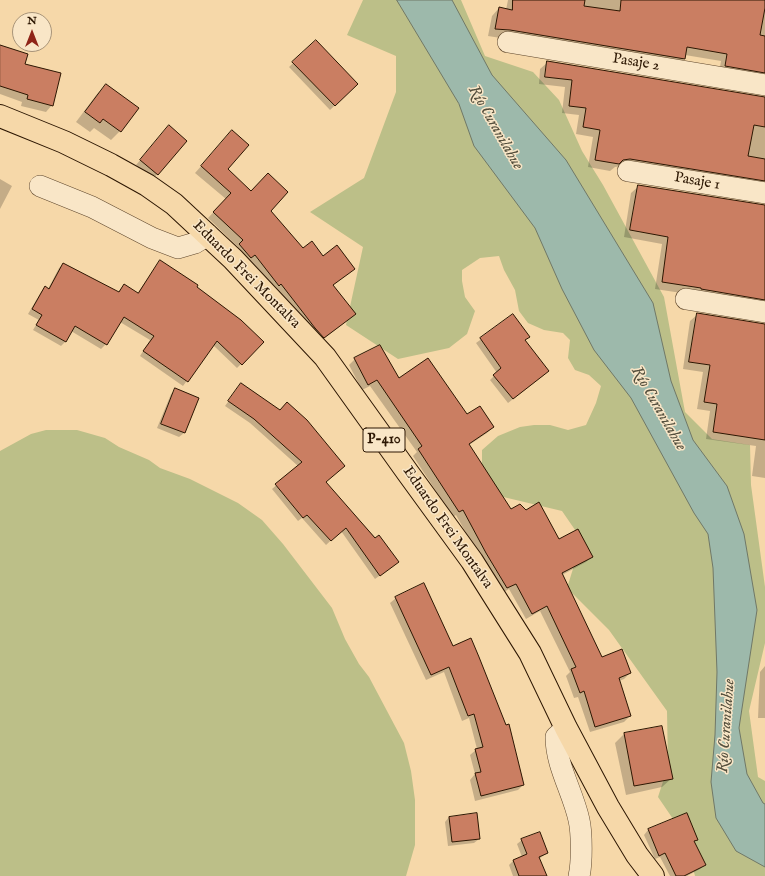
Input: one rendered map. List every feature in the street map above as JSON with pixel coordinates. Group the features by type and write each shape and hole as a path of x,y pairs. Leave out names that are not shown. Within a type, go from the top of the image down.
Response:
{"main road":[{"name":"Eduardo Frei Montalva","path":"0,116 64,142 111,165 147,185 174,204 233,259 325,357 472,561 530,653 566,728 608,807 637,855 653,876"}],"street":[{"name":"Pasaje 2","path":"508,42 765,85"},
{"name":"Pasaje 1","path":"628,170 765,194"},
{"path":"40,186 92,207 152,238 178,248 195,243 208,235"},
{"path":"686,299 765,312"},
{"path":"566,728 556,737 556,750 580,821 581,866 579,876"}],"green space":[{"path":"363,0 461,0 485,56 533,72 559,100 582,151 603,185 664,297 685,412 712,439 750,445 751,485 765,587 765,643 749,711 758,777 765,781 765,876 695,876 684,835 658,797 668,766 667,711 609,630 567,588 582,540 562,511 495,495 482,466 482,450 498,436 520,427 550,425 568,430 586,425 596,403 601,386 589,375 575,370 568,358 570,340 563,333 544,330 528,323 519,311 515,290 504,270 499,256 480,258 462,270 462,281 465,297 475,311 467,334 449,348 398,359 346,325 363,247 310,212 364,178 396,92 396,56 347,35"},
{"path":"46,430 77,430 105,438 119,447 149,460 160,468 190,479 238,503 262,520 283,544 332,608 345,639 359,664 369,677 404,743 411,771 415,800 415,845 406,876 0,876 0,451 31,434"}],"water":[{"name":"Río Curanilahue","path":"397,0 452,0 492,75 566,160 653,303 671,381 693,440 727,486 744,534 757,610 739,728 747,774 763,803 765,804 765,867 736,851 716,818 711,782 715,735 717,672 713,568 708,534 694,513 631,398 594,350 562,289 535,228 474,146 459,104"}],"building":[{"path":"513,0 585,0 584,6 620,11 621,0 765,0 760,35 765,36 765,73 725,66 727,54 687,47 685,59 510,30 495,29 499,7 512,10"},
{"path":"316,40 358,84 335,106 292,62"},
{"path":"0,45 12,49 12,52 22,52 28,54 25,64 61,73 53,106 27,99 28,95 0,86"},
{"path":"547,61 765,97 765,127 754,125 748,156 765,159 765,181 630,159 623,160 619,164 595,160 600,130 583,127 586,108 569,106 572,80 545,77"},
{"path":"106,84 139,108 121,132 103,119 100,123 85,112"},
{"path":"169,125 187,141 158,175 140,160"},
{"path":"232,130 249,145 228,169 251,191 268,173 288,192 271,211 303,248 312,241 323,256 337,245 355,269 333,285 356,314 324,338 281,284 279,286 255,255 251,258 239,244 243,240 213,212 231,193 201,166"},
{"path":"638,185 765,205 765,300 662,282 668,237 630,230"},
{"path":"160,260 198,285 197,287 241,320 264,342 242,365 217,341 188,382 143,351 154,336 124,317 107,345 75,326 66,342 36,325 42,315 32,309 45,286 49,289 63,263 119,292 124,284 138,293"},
{"path":"697,313 765,324 765,440 713,432 717,404 704,402 710,365 689,362"},
{"path":"513,314 530,337 525,340 549,371 513,399 493,375 501,368 480,338"},
{"path":"380,345 399,378 428,358 467,414 480,406 494,427 469,444 511,509 520,504 526,510 539,502 559,539 578,529 593,557 562,573 602,657 622,649 631,673 619,678 631,716 595,727 584,691 580,693 571,669 576,667 547,606 532,614 516,584 507,588 463,510 459,512 418,449 422,446 377,380 368,385 354,358"},
{"path":"241,383 280,410 287,402 307,420 345,466 326,482 375,538 379,535 399,562 380,576 346,528 331,541 307,515 303,518 275,484 302,462 254,419 228,401"},
{"path":"175,388 199,398 185,433 161,424"},
{"path":"424,583 453,646 471,638 506,725 509,724 524,785 481,796 475,773 481,772 475,749 483,747 474,714 468,716 449,667 431,675 395,597"},
{"path":"662,726 673,779 634,786 624,733"},
{"path":"477,813 480,839 452,842 449,817"},
{"path":"687,813 698,840 694,841 706,865 684,876 676,876 665,853 659,856 648,829"},
{"path":"540,832 548,853 539,857 547,876 519,876 513,860 527,854 521,839"}]}
